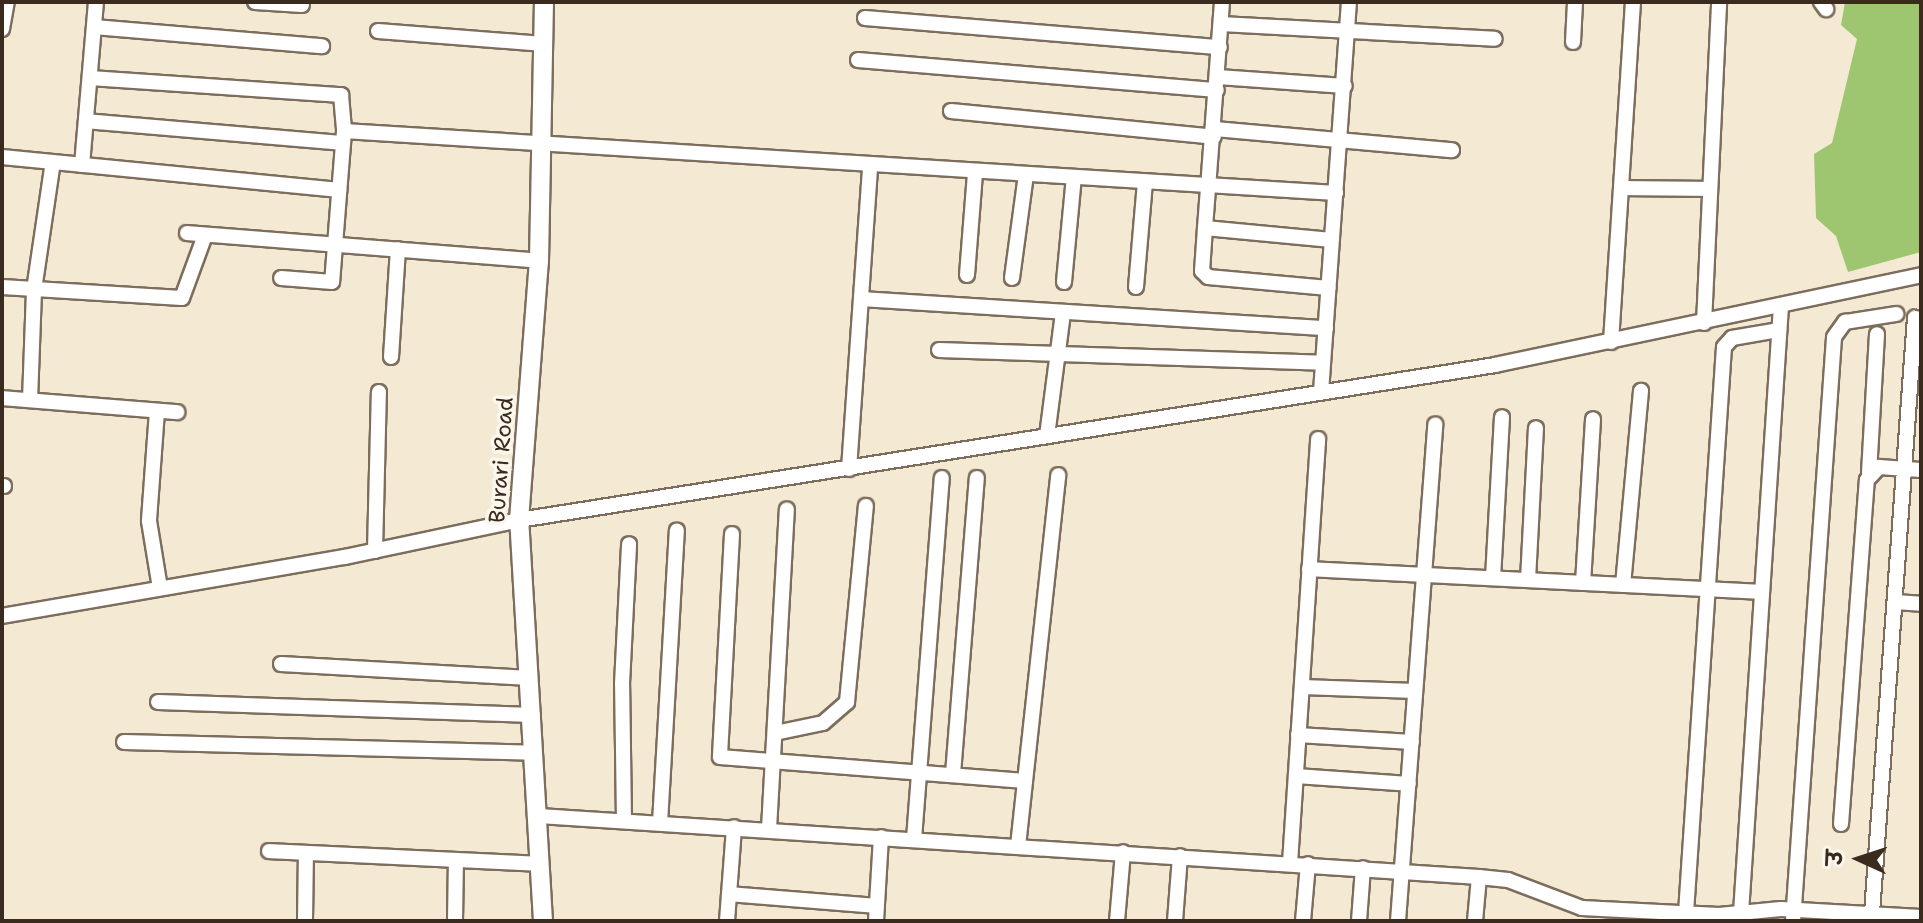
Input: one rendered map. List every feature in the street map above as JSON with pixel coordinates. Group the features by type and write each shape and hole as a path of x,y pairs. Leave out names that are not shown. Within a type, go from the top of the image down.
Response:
{"main road":[{"name":"Burari Road","path":"543,921 520,531 539,261 544,2"}],"street":[{"path":"2,29 7,2"},
{"path":"82,165 96,2"},
{"path":"255,2 302,5"},
{"path":"1222,2 1215,133 1202,271 1208,277 1329,288"},
{"path":"1321,392 1349,2"},
{"path":"1573,42 1575,2"},
{"path":"1611,342 1624,188 1633,2"},
{"path":"1704,323 1719,2"},
{"path":"865,18 1220,47"},
{"path":"1221,24 1495,39"},
{"path":"94,27 322,46"},
{"path":"378,31 543,44"},
{"path":"858,60 1218,84 1345,86"},
{"path":"90,78 336,92 345,100 332,282 281,278"},
{"path":"951,111 1452,150"},
{"path":"86,121 1336,193"},
{"path":"2,157 339,190"},
{"path":"30,400 34,290 53,162"},
{"path":"849,469 870,165"},
{"path":"967,275 975,173"},
{"path":"1012,278 1026,175"},
{"path":"1064,282 1074,177"},
{"path":"1136,287 1145,181"},
{"path":"1624,188 1709,189"},
{"path":"1205,228 1331,240"},
{"path":"187,233 539,261"},
{"path":"2,287 182,298 205,235"},
{"path":"391,357 398,249"},
{"path":"1686,913 1724,347 1732,338 1780,319 1921,275"},
{"path":"861,299 1326,328"},
{"path":"1047,436 1063,312"},
{"path":"1789,912 1834,337 1845,322 1896,314"},
{"path":"1872,913 1915,318"},
{"path":"2,616 375,551 520,531 849,469 1321,392 1704,323 1780,319"},
{"path":"1741,913 1780,319"},
{"path":"1841,824 1877,334"},
{"path":"939,350 1323,363"},
{"path":"1623,585 1641,391"},
{"path":"375,551 379,392"},
{"path":"2,398 177,412"},
{"path":"157,411 149,521 160,588"},
{"path":"1493,578 1502,417"},
{"path":"1583,583 1593,419"},
{"path":"1398,921 1435,424"},
{"path":"1528,580 1536,428"},
{"path":"1290,863 1318,439"},
{"path":"1869,473 1879,467 1921,470"},
{"path":"1018,846 1058,475"},
{"path":"914,839 942,478"},
{"path":"953,774 977,478"},
{"path":"775,733 823,723 847,702 866,506"},
{"path":"769,829 787,510"},
{"path":"660,823 677,530"},
{"path":"732,534 718,750 725,758 1025,781"},
{"path":"624,821 622,684 629,544"},
{"path":"1309,569 1761,592"},
{"path":"1895,602 1921,604"},
{"path":"281,664 530,678"},
{"path":"1302,687 1415,691"},
{"path":"158,702 533,715"},
{"path":"1298,735 1412,742"},
{"path":"124,742 534,753"},
{"path":"1296,776 1409,784"},
{"path":"539,816 1479,877 1508,880 1565,905 1602,915 1686,913 1703,918 1789,912 1921,917"},
{"path":"727,921 734,827"},
{"path":"729,894 877,914 881,837"},
{"path":"269,851 541,864"},
{"path":"1117,921 1123,852"},
{"path":"305,921 306,853"},
{"path":"1175,921 1180,856"},
{"path":"455,921 456,860"},
{"path":"1303,921 1308,864"},
{"path":"1359,921 1363,868"},
{"path":"1475,921 1479,877"}],"green space":[{"path":"1845,2 1921,2 1921,252 1848,272 1836,236 1816,218 1814,154 1832,143 1857,39 1841,25"}]}
